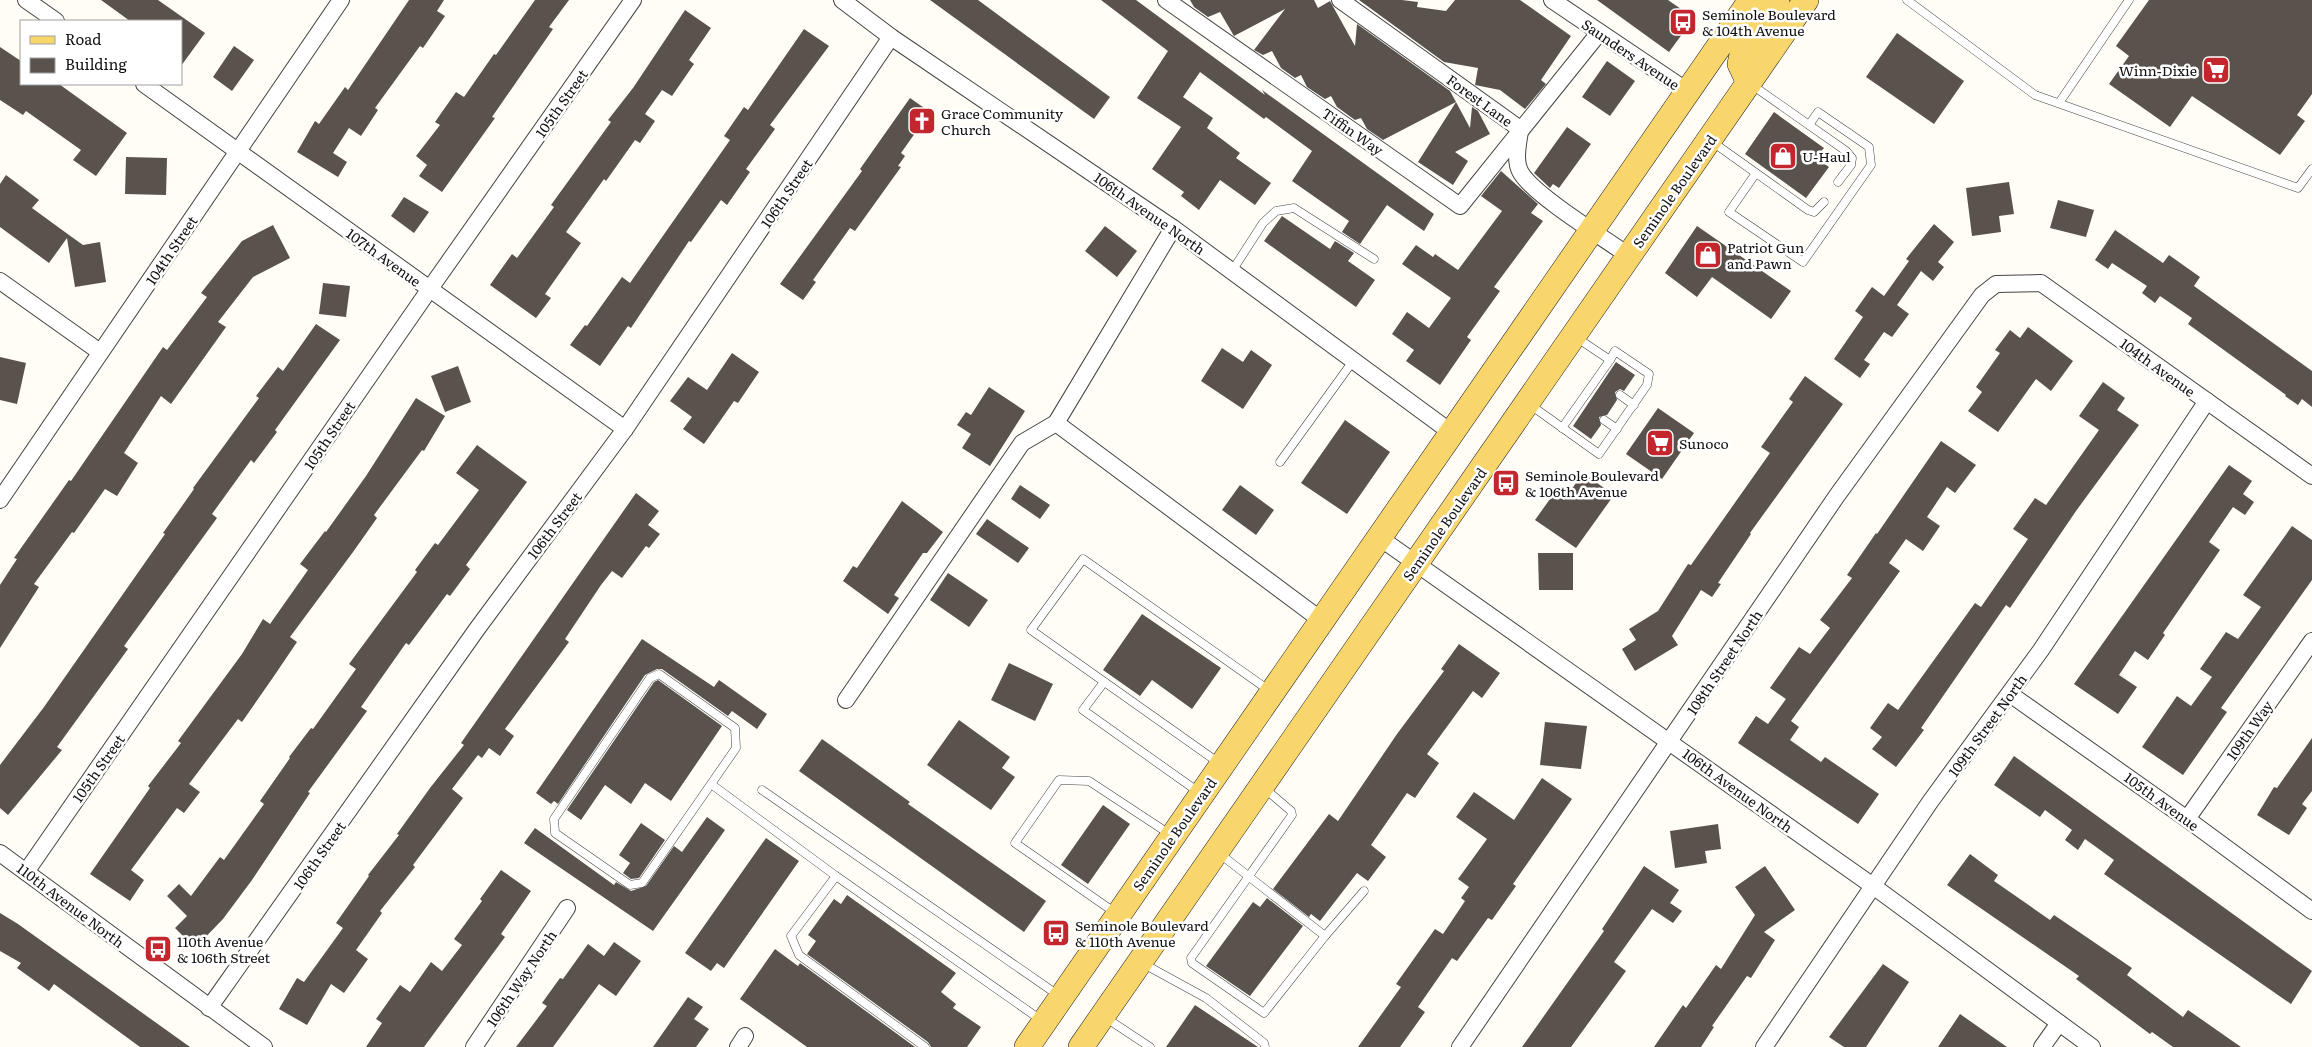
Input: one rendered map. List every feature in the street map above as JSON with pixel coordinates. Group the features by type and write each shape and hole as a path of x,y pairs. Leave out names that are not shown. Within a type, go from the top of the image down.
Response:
{"main road":[{"path":"1749,83 1740,64 1743,50 1777,0"},
{"name":"Seminole Boulevard","path":"1081,1047 1806,0"},
{"name":"Seminole Boulevard","path":"1027,1047 1271,692 1380,538 1745,5"}],"street":[{"path":"26,0 55,20"},
{"name":"104th Street","path":"0,500 342,0"},
{"name":"105th Street","path":"26,872 429,290 633,0"},
{"name":"106th Avenue North","path":"842,0 892,37 1172,228 1452,433"},
{"name":"Tiffin Way","path":"1166,0 1460,206 1520,129"},
{"name":"Forest Lane","path":"1340,0 1520,129 1517,152 1520,172 1538,191 1629,256"},
{"name":"Saunders Avenue","path":"1552,0 1599,33 1646,62 1687,92"},
{"path":"1520,129 1599,33"},
{"name":"106th Street","path":"209,1008 476,629 625,429 892,37"},
{"name":"107th Avenue","path":"145,85 625,429"},
{"path":"846,700 1022,443 1056,423 1172,228"},
{"path":"0,281 100,352"},
{"name":"104th Avenue","path":"1996,284 2041,283 2312,476"},
{"name":"108th Street North","path":"1460,1047 1836,497 1982,296 1996,284"},
{"name":"109th Street North","path":"1764,1047 1930,802 2010,694 2207,402"},
{"path":"1056,423 1321,620"},
{"name":"106th Avenue North","path":"1380,538 1873,886 2092,1047"},
{"name":"109th Way","path":"2187,819 2312,641"},
{"name":"105th Avenue","path":"2010,694 2187,819 2312,911"},
{"name":"110th Avenue North","path":"0,853 264,1047"},
{"name":"106th Way North","path":"474,1047 567,908"},
{"path":"2042,1047 2058,1023"}],"lane":[{"path":"1907,0 2035,94 2298,188 2312,169"},
{"path":"2059,103 2129,0"},
{"path":"1749,83 1852,158 1851,165 1838,182"},
{"path":"1756,173 1729,212 1802,262 1872,165 1869,148 1818,112 1809,125"},
{"path":"1709,140 1808,210 1814,212 1819,210 1824,202"},
{"path":"1232,271 1263,223 1276,210 1294,208 1374,259"},
{"path":"1574,336 1610,360"},
{"path":"1528,403 1562,428 1599,454 1648,385 1649,374 1615,351 1599,381 1583,405 1562,428"},
{"path":"1280,462 1353,360"},
{"path":"1620,396 1634,405"},
{"path":"1604,420 1617,429"},
{"path":"1222,764 1031,630 1083,559 1271,692"},
{"path":"659,674 735,728 736,748 711,784 642,883 630,885 555,833 554,819 650,678 659,674"},
{"path":"1104,682 1083,710 1201,794"},
{"path":"1118,915 1015,843 1059,780 1088,781 1172,836"},
{"path":"711,784 836,876 1044,1022"},
{"path":"1262,786 1291,810 1292,815 1191,958 1192,964 1264,1013 1325,936 1364,891"},
{"path":"762,790 1062,997"},
{"path":"1216,851 1325,936"},
{"path":"836,876 791,936 799,955 925,1047"},
{"path":"1140,961 1206,998 1264,1043 1265,1047"},
{"path":"1102,1016 1150,1047"}],"building":[{"path":"101,0 158,0 205,33 182,65 182,20 129,20"},
{"path":"409,0 444,0 437,11 445,16 423,48 420,46 375,108 378,110 361,136 349,128 333,153 347,162 338,177 297,152 315,121 319,124 345,87 348,90"},
{"path":"535,0 569,0 549,27 553,29 492,117 495,118 442,192 419,176 427,165 416,156 440,125 435,122 456,92 464,97"},
{"path":"930,0 978,0 1110,97 1094,119"},
{"path":"1101,0 1136,0 1265,95 1262,90 1434,214 1424,231 1387,205 1360,244 1342,232 1349,221 1292,181 1312,151 1266,117 1264,119 1200,72 1183,97 1213,118 1207,128 1240,153 1236,158 1271,183 1255,205 1220,180 1199,210 1181,196 1184,192 1152,169 1181,127 1137,98 1168,51"},
{"path":"1190,0 1314,0 1318,8 1330,1 1355,46 1357,24 1450,91 1456,102 1383,140 1367,129 1361,118 1355,120 1337,107 1331,96 1325,99 1307,87 1301,75 1295,78 1281,68 1272,51 1263,55 1254,50 1285,9 1234,36 1220,12 1208,17 1194,7"},
{"path":"1359,0 1418,2 1417,7 1446,11 1455,0 1520,0 1571,36 1541,80 1546,84 1525,109 1500,90 1475,85 1478,68 1444,62"},
{"path":"1597,0 1668,0 1694,18 1669,52"},
{"name":"Winn-Dixie","path":"2149,0 2312,0 2312,94 2297,115 2305,121 2280,155 2192,96 2170,127 2109,84 2129,56 2116,46"},
{"path":"685,10 711,28 689,60 694,64 672,96 662,90 645,114 655,121 640,143 635,140 566,232 581,243 545,294 551,298 536,318 490,285 512,254 517,258 554,207 551,205 611,122 608,120 633,88"},
{"path":"804,29 829,46 770,125 775,129 746,169 750,172 727,205 721,200 691,242 689,241 631,328 628,326 600,366 570,345 585,325 587,326 622,277 630,283 730,140 724,136 744,107 748,110"},
{"path":"1897,33 1964,81 1934,124 1866,77"},
{"path":"234,46 254,60 232,91 213,77"},
{"path":"0,47 20,60 20,85 60,85 127,133 96,176 73,160 81,150 26,111 23,115 0,100"},
{"path":"1607,61 1635,81 1610,116 1582,97"},
{"path":"910,98 930,112 901,153 905,156 898,166 901,167 855,231 850,228 813,280 816,282 803,300 780,284 862,171 860,169"},
{"path":"1456,102 1470,128 1472,107 1478,111 1490,134 1455,152 1468,161 1453,185 1418,162"},
{"name":"U-Haul","path":"1774,112 1824,148 1816,158 1829,167 1806,198 1745,154"},
{"path":"1567,127 1591,144 1559,188 1553,184 1550,188 1534,173"},
{"path":"126,157 167,158 166,195 125,194"},
{"path":"1501,171 1538,204 1531,213 1543,221 1494,287 1500,291 1467,337 1471,340 1440,385 1406,361 1414,350 1392,334 1407,312 1429,328 1451,298 1402,264 1416,245 1433,257 1435,254 1458,270 1502,211 1481,196"},
{"path":"6,175 39,200 32,208 83,245 100,242 106,282 75,287 67,238 49,263 0,227 0,184"},
{"path":"2009,182 2014,214 1999,216 2001,232 1972,236 1966,188"},
{"path":"404,197 429,212 414,233 391,216"},
{"path":"2058,200 2094,210 2086,237 2050,228"},
{"path":"1282,216 1330,249 1335,241 1354,253 1348,261 1375,280 1356,307 1264,241"},
{"path":"1934,224 1954,242 1938,262 1944,267 1933,281 1921,271 1897,305 1909,314 1892,337 1884,332 1864,360 1870,364 1860,378 1834,359 1863,317 1855,311 1872,287 1884,296 1909,261 1906,259"},
{"path":"273,225 290,258 253,277 218,322 226,327 171,404 161,396 124,453 138,463 117,496 105,489 74,533 72,532 34,584 39,587 0,648 0,585 17,559 14,558 69,480 71,481 163,347 167,350 207,297 201,293 242,241"},
{"path":"1105,226 1137,251 1117,277 1085,251"},
{"name":"Patriot Gun and Pawn","path":"1697,226 1791,291 1771,319 1712,277 1697,297 1665,273"},
{"path":"2115,230 2163,263 2169,255 2200,277 2194,286 2312,371 2312,407 2302,399 2298,405 2285,396 2188,324 2192,318 2160,296 2155,303 2142,293 2147,286 2112,263 2108,269 2095,260"},
{"path":"323,283 350,286 346,317 319,314"},
{"path":"316,324 340,340 275,430 277,432 254,463 251,460 212,514 217,518 124,646 128,649 57,747 62,750 8,815 0,808 0,765 44,707 165,534 163,533 193,488 259,398 256,396 278,367 283,371"},
{"path":"2028,327 2073,361 2051,391 2036,379 1998,432 1968,411 1982,392 1976,387 2000,353 1995,350 2010,330 2020,338"},
{"path":"1222,348 1243,362 1251,350 1272,365 1243,409 1201,381"},
{"path":"732,353 759,372 738,403 734,401 704,444 683,429 692,417 670,401 688,377 707,390"},
{"path":"0,357 26,363 17,404 0,400"},
{"path":"1616,362 1635,375 1624,391 1620,389 1615,392 1617,400 1607,415 1599,417 1601,425 1591,439 1573,426"},
{"path":"458,366 471,402 445,412 431,376"},
{"path":"1805,376 1843,404 1750,533 1718,583 1721,584 1712,597 1701,590 1672,636 1678,645 1635,671 1622,649 1636,640 1629,629 1658,611 1688,564 1691,565 1770,453 1761,447 1793,402 1789,399"},
{"path":"2103,382 2125,398 2117,410 2139,425 2076,511 2010,608 2006,605 1921,728 1924,730 1896,767 1872,749 1882,737 1870,728 1888,703 1898,710 1975,603 1981,607 2028,539 2013,529 2035,498 2046,505 2099,430 2079,416"},
{"path":"989,387 1025,411 990,466 962,448 971,434 957,425 966,412 971,415"},
{"path":"416,398 445,416 424,451 422,450 374,515 377,518 290,637 297,642 242,722 238,719 189,784 200,792 184,813 177,808 131,870 144,880 130,901 90,874 150,788 148,786 181,743 178,741 242,654 263,619 270,624 308,570 300,564 326,532 366,476"},
{"name":"Sunoco","path":"1658,408 1694,433 1662,479 1626,454"},
{"path":"1345,420 1390,452 1347,514 1301,483"},
{"path":"1941,441 1976,465 1955,493 1947,487 1927,517 1940,526 1923,551 1906,539 1889,563 1900,571 1791,721 1799,727 1790,740 1821,762 1825,757 1879,794 1858,824 1738,743 1756,716 1768,724 1786,699 1770,688 1799,647 1810,654 1830,628 1820,620 1852,578 1847,575"},
{"path":"477,445 527,482 466,565 470,569 450,596 447,594 409,645 406,643 361,707 367,711 308,792 310,793 252,880 223,919 195,948 175,928 187,916 167,896 179,884 191,896 220,857 224,860 264,804 260,801 289,757 311,728 313,729 356,669 349,664 417,572 415,570 435,543 438,545 479,490 456,473"},
{"path":"2229,465 2252,481 2243,494 2254,502 2245,515 2233,507 2209,542 2220,550 2163,633 2165,635 2148,660 2135,651 2119,675 2137,687 2118,714 2074,684"},
{"path":"1583,473 1614,495 1576,548 1535,520 1555,492 1564,500"},
{"path":"1020,485 1050,505 1040,519 1011,499"},
{"path":"1240,485 1274,510 1256,535 1222,510"},
{"path":"636,493 659,511 648,525 660,534 649,548 646,546 622,578 612,571 601,585 565,639 569,642 505,729 514,736 500,756 489,748 482,758 478,755 452,789 463,798 413,865 415,867 380,911 382,913 356,950 368,959 344,993 331,984 307,1025 279,1009 297,978 304,982 343,928 336,923 368,875 399,835 397,834 430,788 464,745 461,743"},
{"path":"902,501 943,532 927,553 923,553 894,595 899,598 888,614 843,581 853,566 857,568"},
{"path":"987,519 1029,548 1018,563 976,534"},
{"path":"2292,526 2312,540 2312,580 2221,708 2227,712 2183,775 2142,747 2177,696 2191,706 2212,677 2200,669 2226,632 2238,639 2261,607 2243,595"},
{"path":"1538,553 1573,553 1573,590 1539,590"},
{"path":"948,573 988,600 969,627 930,600"},
{"path":"1142,614 1221,668 1192,709 1152,680 1140,696 1103,670"},
{"path":"642,639 714,687 719,680 767,714 757,729 732,711 728,716 662,669 657,669 645,675 558,804 554,801 551,804 536,793"},
{"path":"1459,644 1500,673 1482,698 1473,691 1427,754 1439,763 1415,798 1407,793 1371,845 1386,857 1368,881 1357,873 1320,921 1311,914 1309,917 1273,889 1329,814 1338,821 1397,734 1444,671 1441,669"},
{"path":"1009,663 1053,684 1035,721 991,700"},
{"path":"658,680 722,726 671,801 645,783 631,804 605,785 581,820 567,810 654,682"},
{"path":"959,720 1010,757 1002,768 1015,777 991,810 927,765"},
{"path":"1545,722 1587,726 1581,769 1540,765"},
{"path":"2312,738 2312,791 2302,804 2307,808 2289,835 2257,815 2274,787 2277,788"},
{"path":"822,739 910,802 908,804 1046,901 1024,932 799,771"},
{"path":"2014,756 2312,971 2291,1004 2104,874 2114,860 2085,839 2078,850 2065,840 2072,830 2045,810 2040,817 1994,785"},
{"path":"1542,778 1572,799 1513,884 1516,886 1492,920 1488,918 1457,961 1452,958 1418,1007 1425,1012 1400,1047 1358,1047 1401,987 1396,984 1435,929 1443,934 1465,901 1461,898 1469,887 1458,879 1487,839 1456,817 1474,792 1514,820"},
{"path":"1103,805 1130,824 1088,884 1061,865"},
{"path":"707,817 725,830 653,931 524,843 535,828 614,885 616,882 631,891 646,886 674,846 682,852"},
{"path":"641,823 665,840 639,878 631,879 623,873 630,863 619,855"},
{"path":"1718,824 1721,849 1705,851 1707,863 1675,868 1670,831"},
{"path":"766,838 799,861 724,968 717,963 711,971 685,953"},
{"path":"1970,854 1998,875 1994,881 2050,920 2054,915 2132,968 2127,975 2183,1017 2188,1010 2241,1047 2173,1047 2152,1032 2150,1034 2076,979 2079,976 1947,885"},
{"path":"1644,866 1679,890 1670,903 1682,911 1673,923 1652,909 1614,962 1626,971 1571,1047 1522,1047 1604,931 1602,929"},
{"path":"1765,866 1795,910 1764,932 1775,940 1751,978 1747,976 1712,1026 1714,1027 1701,1047 1654,1047 1683,1005 1686,1008 1716,965 1721,969 1755,915 1735,887"},
{"path":"501,870 531,891 501,934 505,937 424,1047 366,1047 382,1023 376,1019 400,985 410,992 431,962 442,971 462,945 454,939 482,901 480,899"},
{"path":"847,895 956,973 941,992 956,1004 953,1008 981,1027 967,1047 931,1047 928,1042 807,954 816,941 808,935 834,899 841,904"},
{"path":"1267,898 1303,926 1250,996 1206,966 1253,902 1260,907"},
{"path":"0,913 190,1047 140,1047 54,984 49,991 17,968 21,963 0,951"},
{"path":"614,942 641,961 616,996 599,984 553,1047 516,1047 547,1006 542,1003 560,978 563,979 588,944 604,956"},
{"path":"775,949 798,966 800,963 915,1047 807,1047 740,999"},
{"path":"1883,964 1909,982 1866,1047 1844,1047 1829,1037"},
{"path":"688,997 703,1007 694,1019 709,1029 696,1047 653,1047"},
{"path":"1195,1005 1258,1047 1166,1047"},
{"path":"1960,1014 2007,1047 1938,1047"}],"place":[{"name":"Seminole Boulevard & 104th Avenue","path":"1683,22"},
{"name":"Winn-Dixie","path":"2216,70"},
{"name":"Grace Community Church","path":"922,121"},
{"name":"U-Haul","path":"1783,156"},
{"name":"Patriot Gun and Pawn","path":"1708,255"},
{"name":"Sunoco","path":"1660,443"},
{"name":"Seminole Boulevard & 106th Avenue","path":"1506,483"},
{"name":"Seminole Boulevard & 110th Avenue","path":"1056,933"},
{"name":"110th Avenue & 106th Street","path":"158,949"}]}
